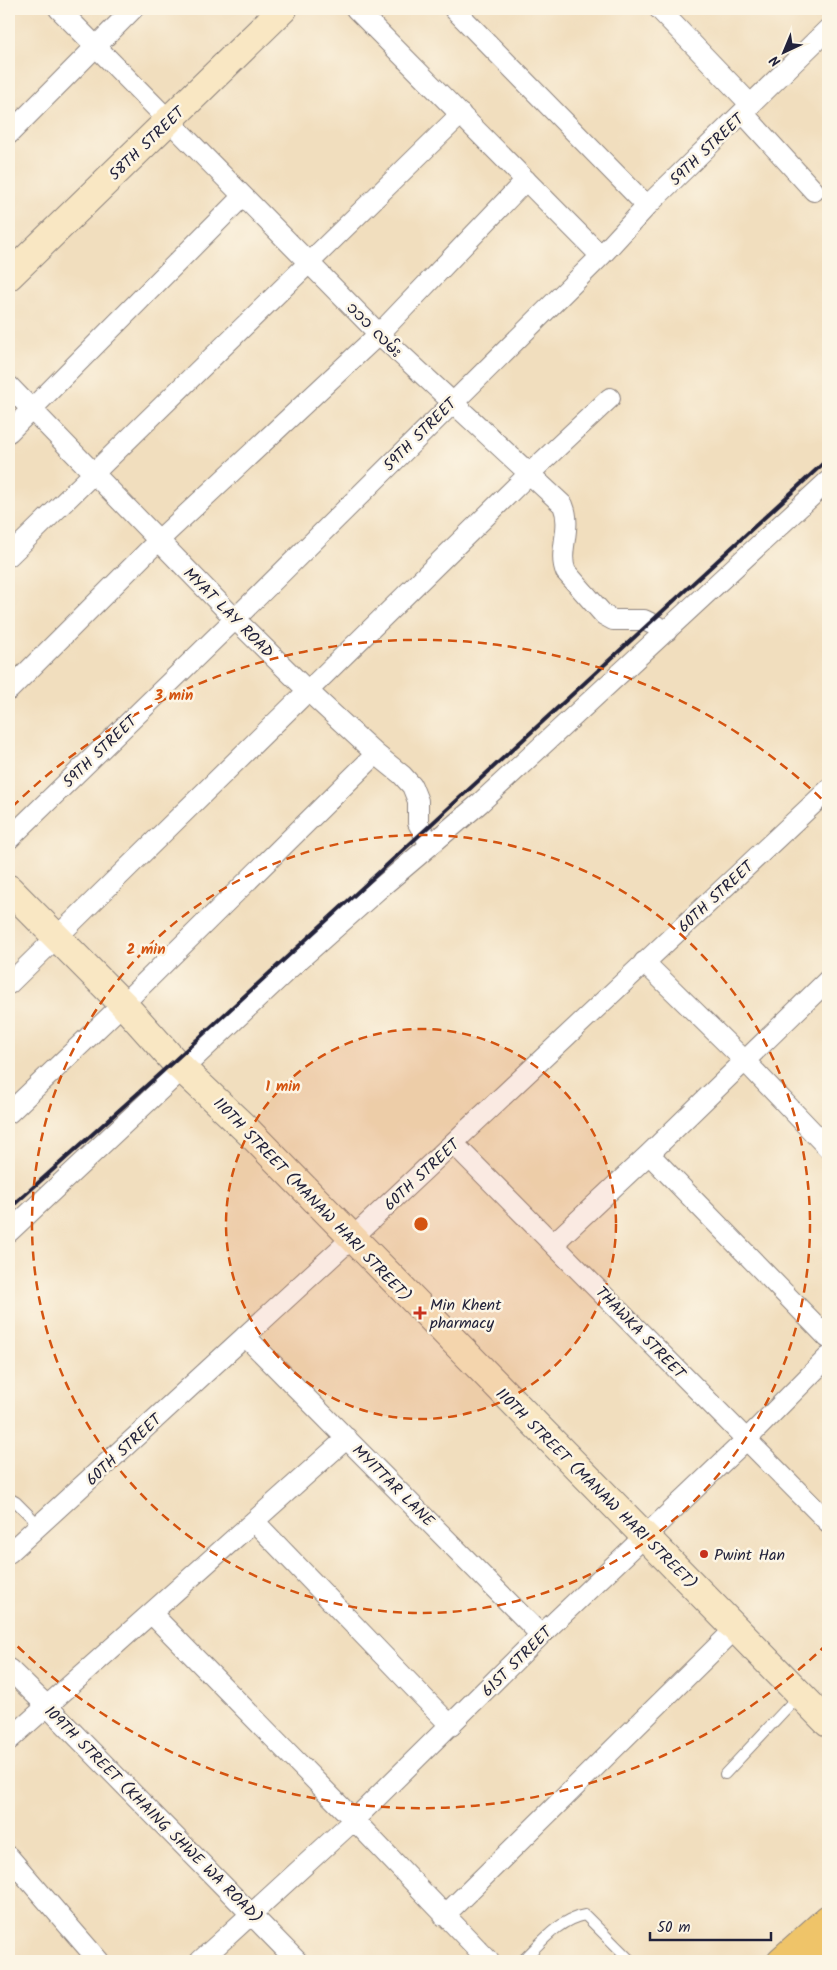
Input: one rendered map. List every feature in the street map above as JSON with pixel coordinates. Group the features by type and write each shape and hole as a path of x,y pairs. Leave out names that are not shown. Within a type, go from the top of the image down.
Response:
{"main road":[{"name":"58TH STREET","path":"9,276 283,9"},
{"name":"110TH STREET (MANAW HARI STREET)","path":"9,889 123,1004 183,1069 259,1142 351,1239 828,1723"},
{"path":"781,1961 828,1919"},
{"path":"811,1961 828,1945"}],"street":[{"name":"၁၁၁ လမ်း","path":"59,9 379,334 563,505 568,516 563,564 566,572 604,615 613,620 644,620 667,631"},
{"path":"9,134 133,9"},
{"path":"356,9 601,256"},
{"path":"454,9 647,206"},
{"path":"659,9 747,109 814,191"},
{"name":"59TH STREET","path":"9,839 235,619 451,402 601,256 647,206 828,29"},
{"path":"9,556 461,114"},
{"path":"9,690 159,540 379,334 526,180"},
{"path":"9,432 32,411 243,196"},
{"name":"MYAT LAY ROAD","path":"9,386 235,619 308,691 376,754 402,774 412,786 418,801 418,823 430,845"},
{"path":"9,984 56,936 610,398"},
{"path":"9,1232 297,962 480,803 828,480"},
{"path":"9,1113 123,1004 376,754"},
{"name":"60TH STREET","path":"9,1553 454,1144 644,962 828,790"},
{"path":"644,962 745,1061 828,1148"},
{"path":"554,1243 649,1154 828,980"},
{"name":"THAWKA STREET","path":"454,1144 828,1522"},
{"path":"649,1154 828,1338"},
{"name":"MYITTAR LANE","path":"245,1336 542,1635"},
{"name":"61ST STREET","path":"200,1961 354,1820 542,1635 747,1440 828,1357"},
{"path":"9,1740 347,1438"},
{"path":"254,1521 450,1726"},
{"path":"152,1614 354,1820 488,1961"},
{"path":"444,1916 735,1628"},
{"name":"109TH STREET (KHAING SHWE WA ROAD)","path":"9,1669 252,1913 297,1961"},
{"path":"9,1858 99,1961"}],"lane":[{"path":"9,1498 16,1502 39,1525"},
{"path":"725,1774 800,1694"},
{"path":"522,1961 561,1924 576,1916 585,1915 631,1961"}],"railway":[{"path":"9,1209 174,1061 828,459"}],"place":[{"name":"Min Khent pharmacy","path":"420,1313"},
{"name":"Pwint Han","path":"704,1554"}]}
